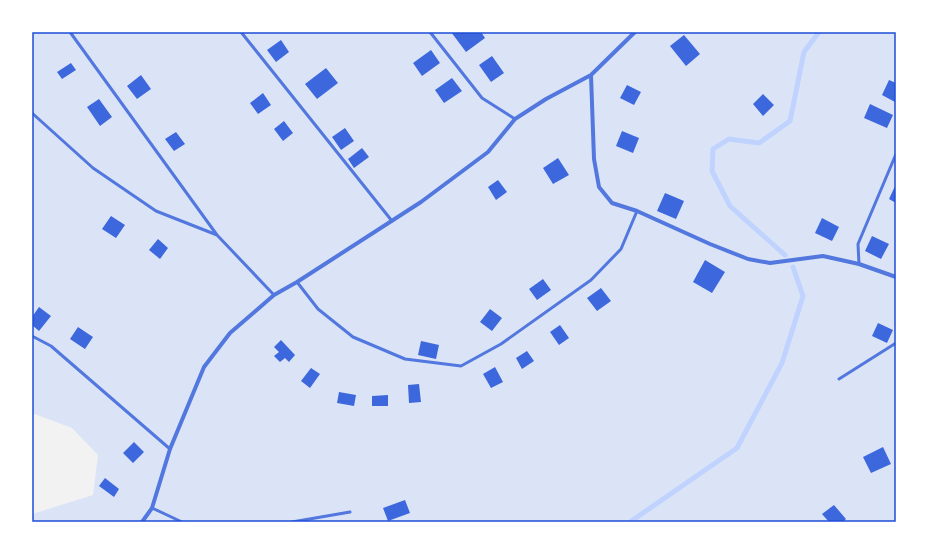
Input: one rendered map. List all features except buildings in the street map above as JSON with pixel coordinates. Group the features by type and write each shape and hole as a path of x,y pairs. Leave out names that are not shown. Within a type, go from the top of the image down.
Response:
{"street":[{"path":"142,522 152,508 170,448 204,367 230,333 274,295 297,282 422,202 488,152 515,119 546,99 591,75 635,32"},
{"path":"591,75 594,159 599,187 612,203 637,211 710,244 748,259 770,263 823,256 859,264 896,277"}],"lane":[{"path":"70,32 217,235 274,295"},
{"path":"241,32 392,221"},
{"path":"430,32 482,98 515,119"},
{"path":"32,113 93,168 156,211 217,235"},
{"path":"859,264 858,244 896,154"},
{"path":"297,282 318,309 353,337 405,359 461,366 501,344 591,280 621,249 637,211"},
{"path":"32,336 51,346 170,448"},
{"path":"839,379 896,343"},
{"path":"152,508 182,522"},
{"path":"292,522 350,512"}],"shaded area":[{"path":"32,32 896,32 896,522 32,522 32,514 93,495 98,455 72,428 32,413"}],"waterway":[{"path":"785,255 730,206 712,171 713,149 729,139 759,143 790,121 804,52 819,32"},
{"path":"630,522 737,448 782,363 803,296 793,267"}]}
